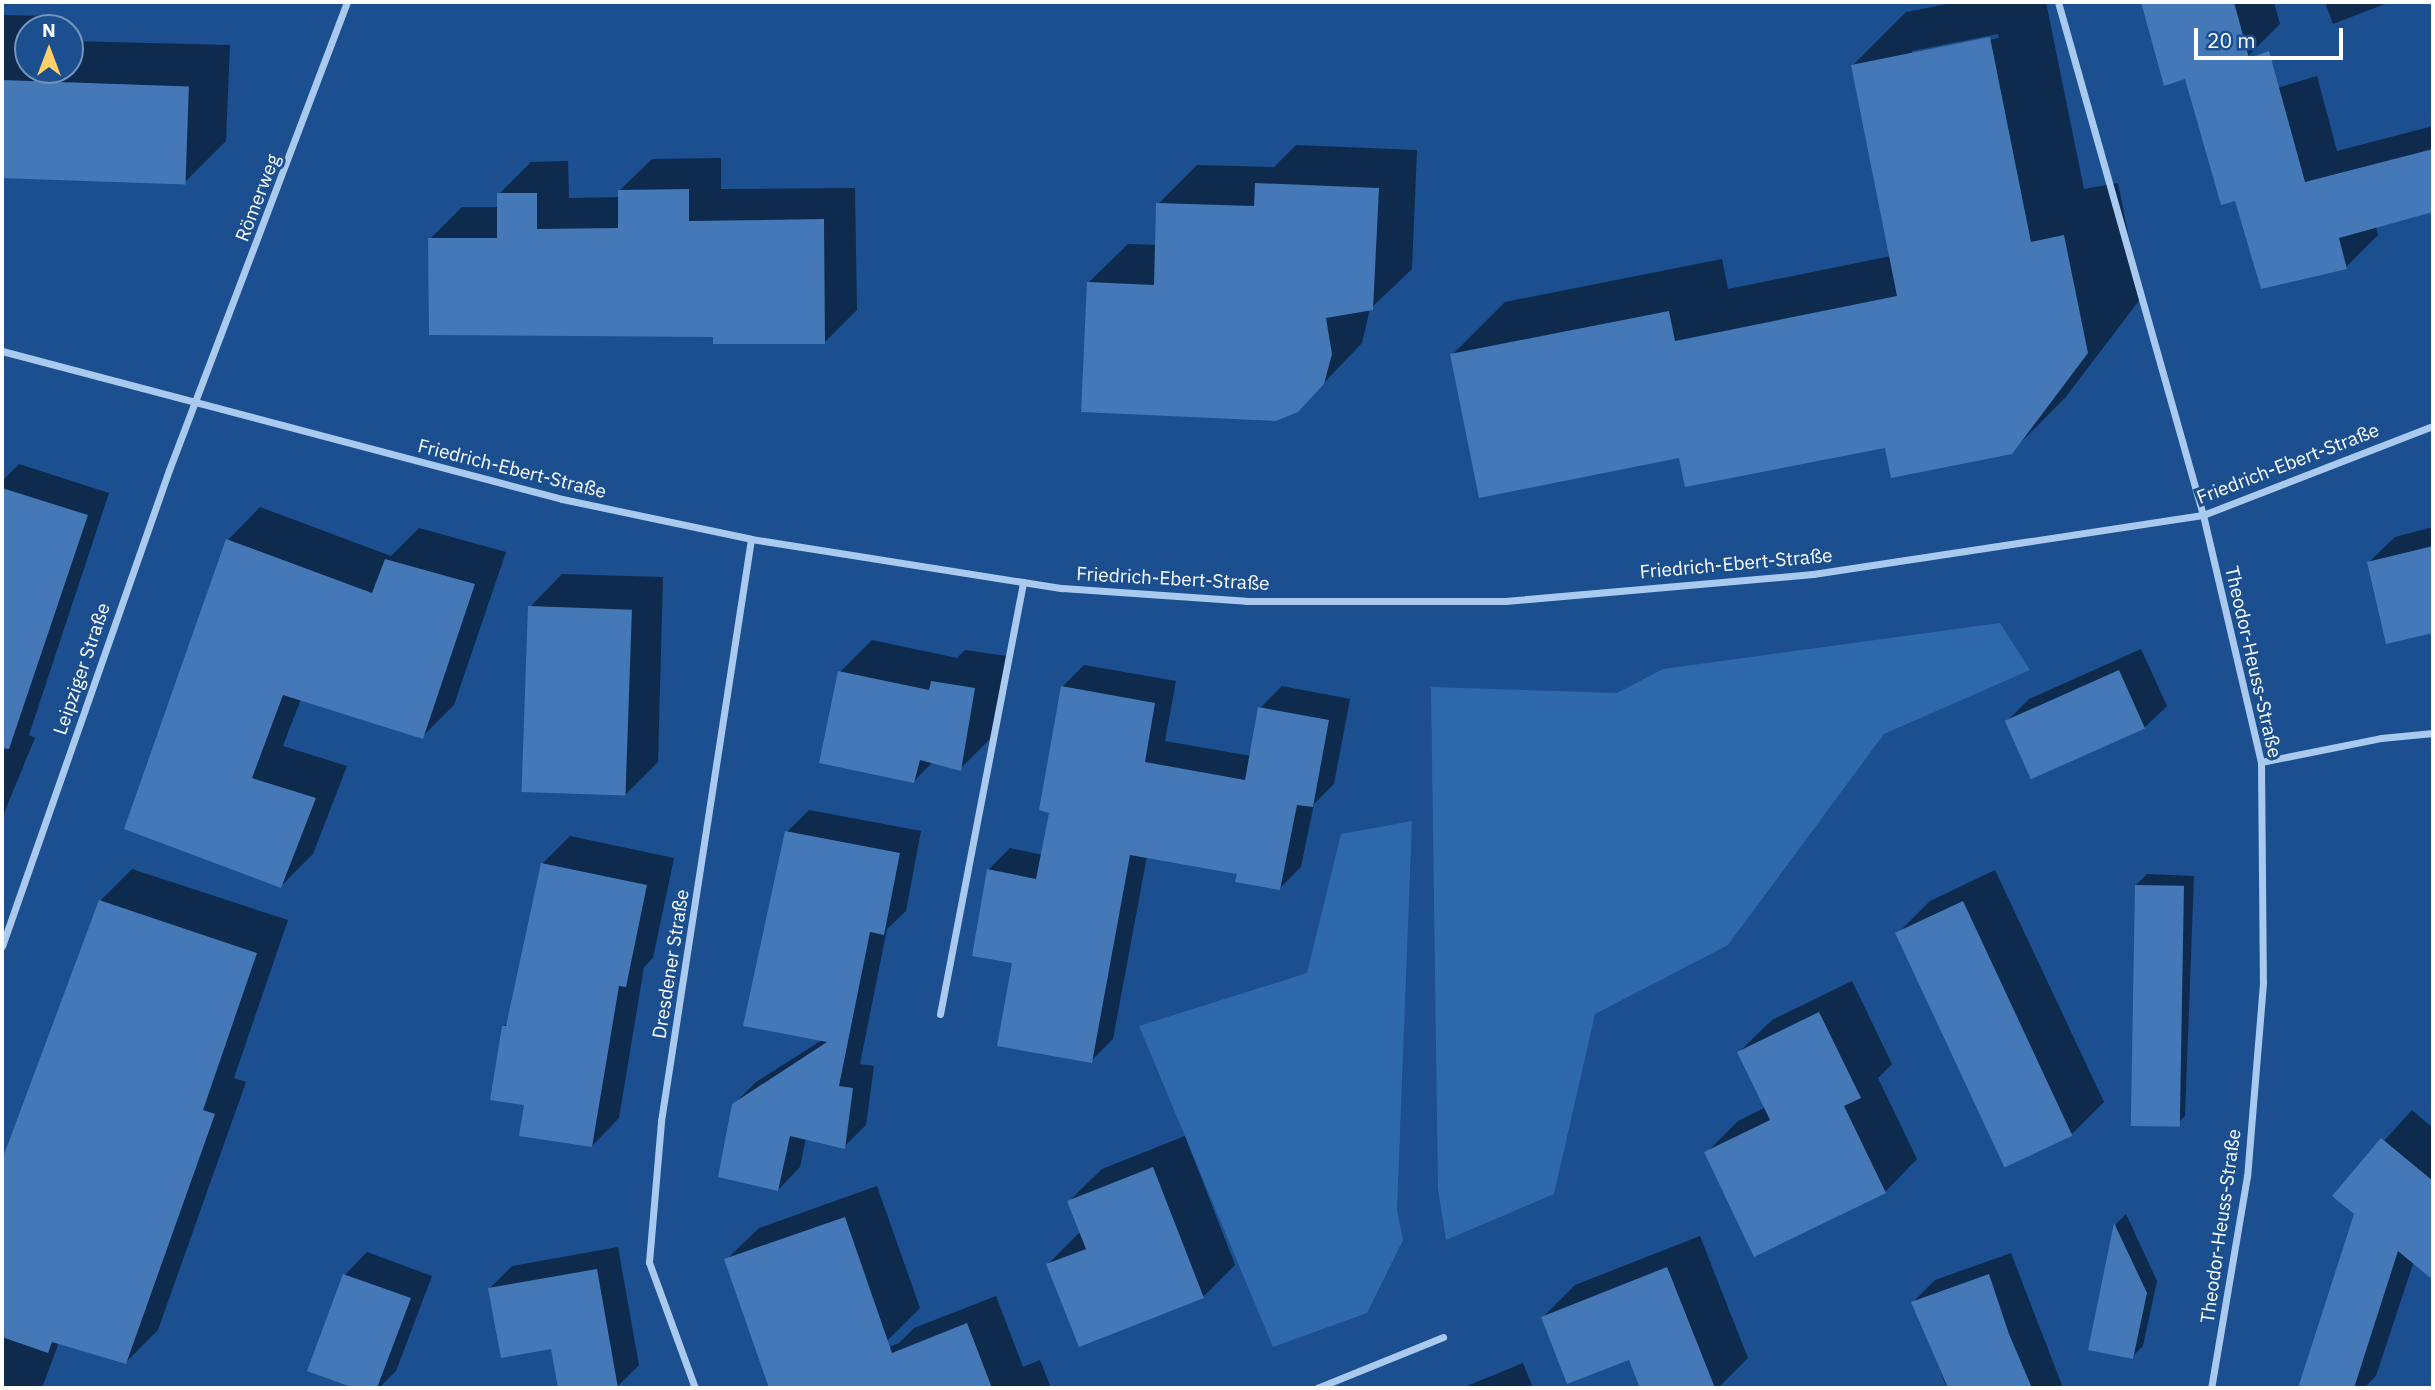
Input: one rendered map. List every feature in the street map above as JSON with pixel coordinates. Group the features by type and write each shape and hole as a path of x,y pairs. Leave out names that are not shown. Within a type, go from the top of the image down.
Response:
{"street":[{"name":"Römerweg","path":"195,404 347,2"},
{"name":"Theodor-Heuss-Straße","path":"2059,2 2203,515 2261,762 2262,996 2247,1176 2211,1388"},
{"name":"Friedrich-Ebert-Straße","path":"2,351 562,499 751,538 1023,582 1246,601 1505,601 1813,574 2203,515 2433,426"},
{"name":"Leipziger Straße","path":"2,946 195,404"},
{"name":"Dresdener Straße","path":"695,1388 649,1262 661,1121 751,538"},
{"path":"940,1014 1023,582"},
{"path":"2261,762 2381,738 2433,733"},
{"path":"1317,1388 1443,1338"}],"shaded area":[{"path":"2000,623 2030,670 1884,734 1728,945 1595,1014 1554,1194 1446,1240 1438,1189 1431,687 1617,693 1663,669"},
{"path":"1412,821 1397,1210 1403,1240 1367,1313 1273,1347 1139,1026 1307,973 1341,834"}],"building":[{"path":"2141,2 2234,2 2249,58 2269,51 2305,182 2433,149 2433,212 2339,238 2347,269 2261,289 2235,201 2221,205 2185,79 2164,86"},
{"path":"1990,37 2031,242 2064,235 2088,353 2012,454 1891,478 1885,448 1685,487 1679,458 1479,498 1450,354 1669,311 1675,341 1897,296 1851,65"},
{"path":"2,80 14,80 14,84 84,83 189,87 185,184 2,178"},
{"path":"1255,183 1379,188 1373,310 1326,318 1332,354 1324,384 1298,412 1276,421 1081,412 1087,282 1154,285 1156,203 1254,206"},
{"path":"689,189 689,221 824,219 825,344 713,344 713,337 429,335 428,238 497,238 497,193 537,193 537,229 618,228 618,190"},
{"path":"2,488 88,515 9,749 2,748"},
{"path":"226,539 372,593 385,559 475,584 423,739 283,695 252,778 316,798 281,888 124,829"},
{"path":"2433,546 2433,633 2386,644 2367,562"},
{"path":"528,606 632,610 625,796 522,792"},
{"path":"2119,670 2145,728 2031,779 2005,721"},
{"path":"838,671 929,690 931,681 975,688 961,771 920,760 914,783 819,763"},
{"path":"1061,686 1155,703 1145,762 1245,780 1258,707 1329,720 1313,807 1297,805 1280,890 1235,882 1237,874 1130,855 1092,1063 997,1046 1012,963 972,956 987,869 1036,879 1049,813 1039,810"},
{"path":"785,831 900,853 884,935 870,932 839,1086 853,1088 845,1149 790,1136 778,1191 718,1177 732,1104 827,1042 743,1026"},
{"path":"541,863 647,885 626,987 619,986 592,1147 519,1136 524,1105 490,1100 502,1026 506,1026"},
{"path":"2135,885 2184,886 2180,1127 2131,1126"},
{"path":"99,900 257,953 203,1110 215,1114 126,1364 52,1342 48,1353 2,1337 2,1160"},
{"path":"1963,901 2072,1136 2004,1167 1895,933"},
{"path":"1819,1012 1861,1098 1844,1106 1886,1193 1754,1257 1704,1152 1770,1120 1737,1052"},
{"path":"2381,1138 2433,1181 2433,1280 2398,1251 2354,1388 2298,1388 2354,1214 2332,1196"},
{"path":"1153,1167 1204,1298 1079,1347 1046,1264 1086,1249 1067,1201"},
{"path":"845,1217 892,1353 967,1323 992,1388 769,1388 724,1259"},
{"path":"2114,1223 2147,1293 2133,1359 2088,1350"},
{"path":"1667,1267 1715,1388 1640,1388 1629,1360 1567,1384 1541,1317"},
{"path":"597,1269 618,1388 558,1388 551,1349 501,1358 488,1288"},
{"path":"343,1274 411,1298 377,1388 354,1388 307,1371"},
{"path":"1989,1274 2009,1334 2032,1388 1948,1388 1911,1302"}]}
